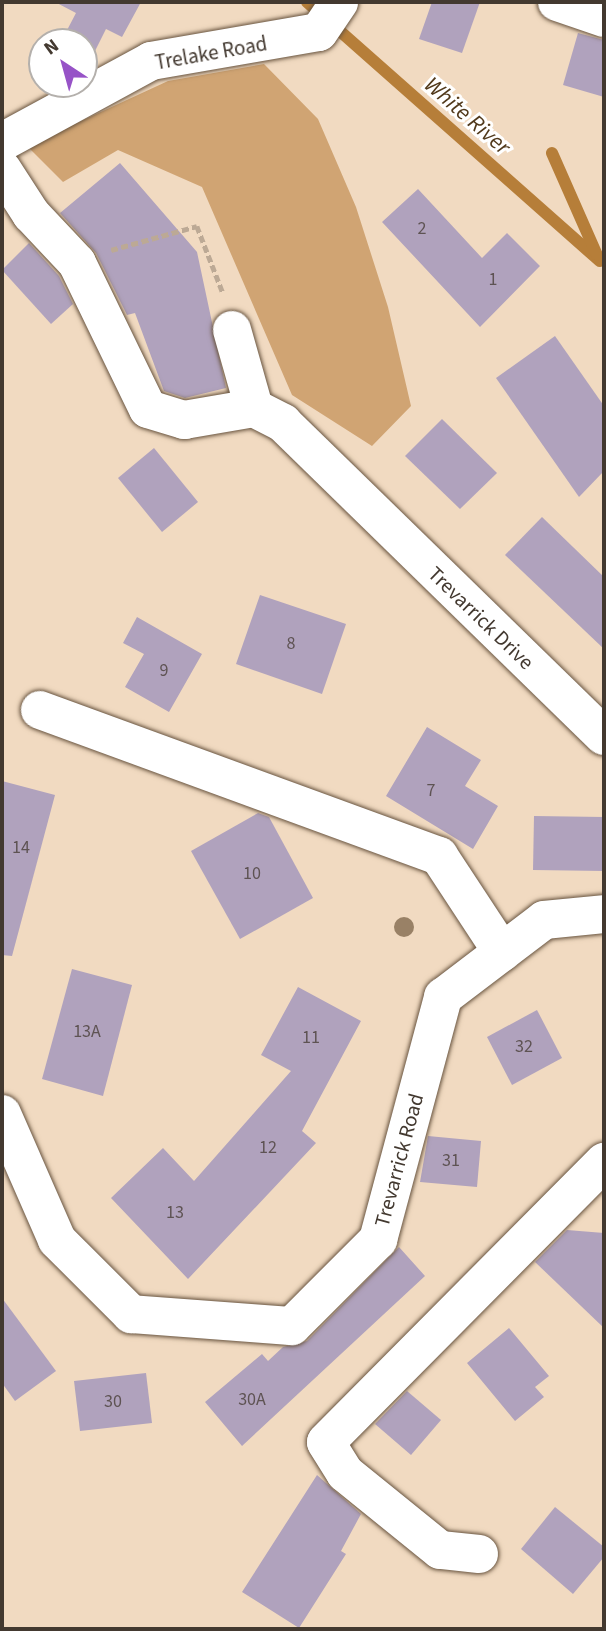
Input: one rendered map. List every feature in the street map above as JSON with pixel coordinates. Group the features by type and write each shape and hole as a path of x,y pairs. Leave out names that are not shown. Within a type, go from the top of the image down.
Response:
{"street":[{"path":"557,2 604,18"},
{"name":"Trelake Road","path":"2,142 151,61 329,17"},
{"path":"2,169 31,214 77,263 148,409 184,420 254,408 232,330"},
{"name":"Trevarrick Drive","path":"254,408 283,423 604,736"},
{"path":"40,710 439,856 502,952"},
{"name":"Trevarrick Road","path":"2,1114 57,1240 131,1314 292,1326 378,1240 443,997 544,920 604,914"},
{"path":"479,1555 440,1550 345,1473 326,1442 604,1162"}],"path":[{"path":"77,263 197,226 220,293 232,296 239,320 232,330"}],"shaded area":[{"path":"264,64 318,119 356,207 388,307 411,406 372,446 292,395 202,187 118,150 63,182 27,146 168,81"}],"building":[{"path":"55,2 141,2 122,37 106,29 98,45 98,28 68,28 76,13"},
{"path":"432,2 480,2 462,53 419,39"},
{"path":"578,33 604,40 604,97 563,85"},
{"path":"120,163 197,252 226,388 185,398 164,391 135,313 127,315 96,253 60,213"},
{"path":"418,189 482,258 507,233 540,266 480,327 382,222"},
{"path":"29,243 59,276 73,304 51,324 2,270"},
{"path":"555,336 604,406 604,471 579,497 496,378"},
{"path":"442,419 497,473 460,509 405,456"},
{"path":"154,448 198,502 162,532 118,478"},
{"path":"542,517 604,577 604,649 505,555"},
{"path":"260,595 346,624 322,694 236,664"},
{"path":"137,617 202,654 169,712 125,687 144,654 123,643"},
{"path":"427,727 481,760 465,786 498,806 473,849 386,796"},
{"path":"2,781 55,795 12,956 2,955"},
{"path":"258,813 269,817 313,898 240,939 191,851"},
{"path":"534,816 604,817 604,871 533,870"},
{"path":"72,969 132,985 103,1096 42,1079"},
{"path":"298,987 361,1021 302,1131 316,1143 188,1279 111,1198 163,1148 194,1181 291,1071 261,1055"},
{"path":"537,1010 562,1058 512,1085 487,1037"},
{"path":"428,1136 481,1141 477,1187 420,1182"},
{"path":"567,1230 604,1233 604,1328 535,1262"},
{"path":"399,1247 425,1276 242,1446 205,1402 262,1354 268,1361 283,1347 307,1341"},
{"path":"2,1298 56,1371 15,1401 2,1383"},
{"path":"509,1328 549,1376 535,1387 544,1397 515,1421 467,1363"},
{"path":"146,1373 152,1423 80,1431 74,1381"},
{"path":"407,1391 441,1420 411,1455 375,1424"},
{"path":"317,1475 361,1514 341,1551 346,1554 299,1628 242,1592"},
{"path":"555,1507 604,1547 604,1557 573,1594 521,1549"}],"waterway":[{"name":"White River","path":"307,2 600,261"},
{"path":"552,153 597,255"}]}
